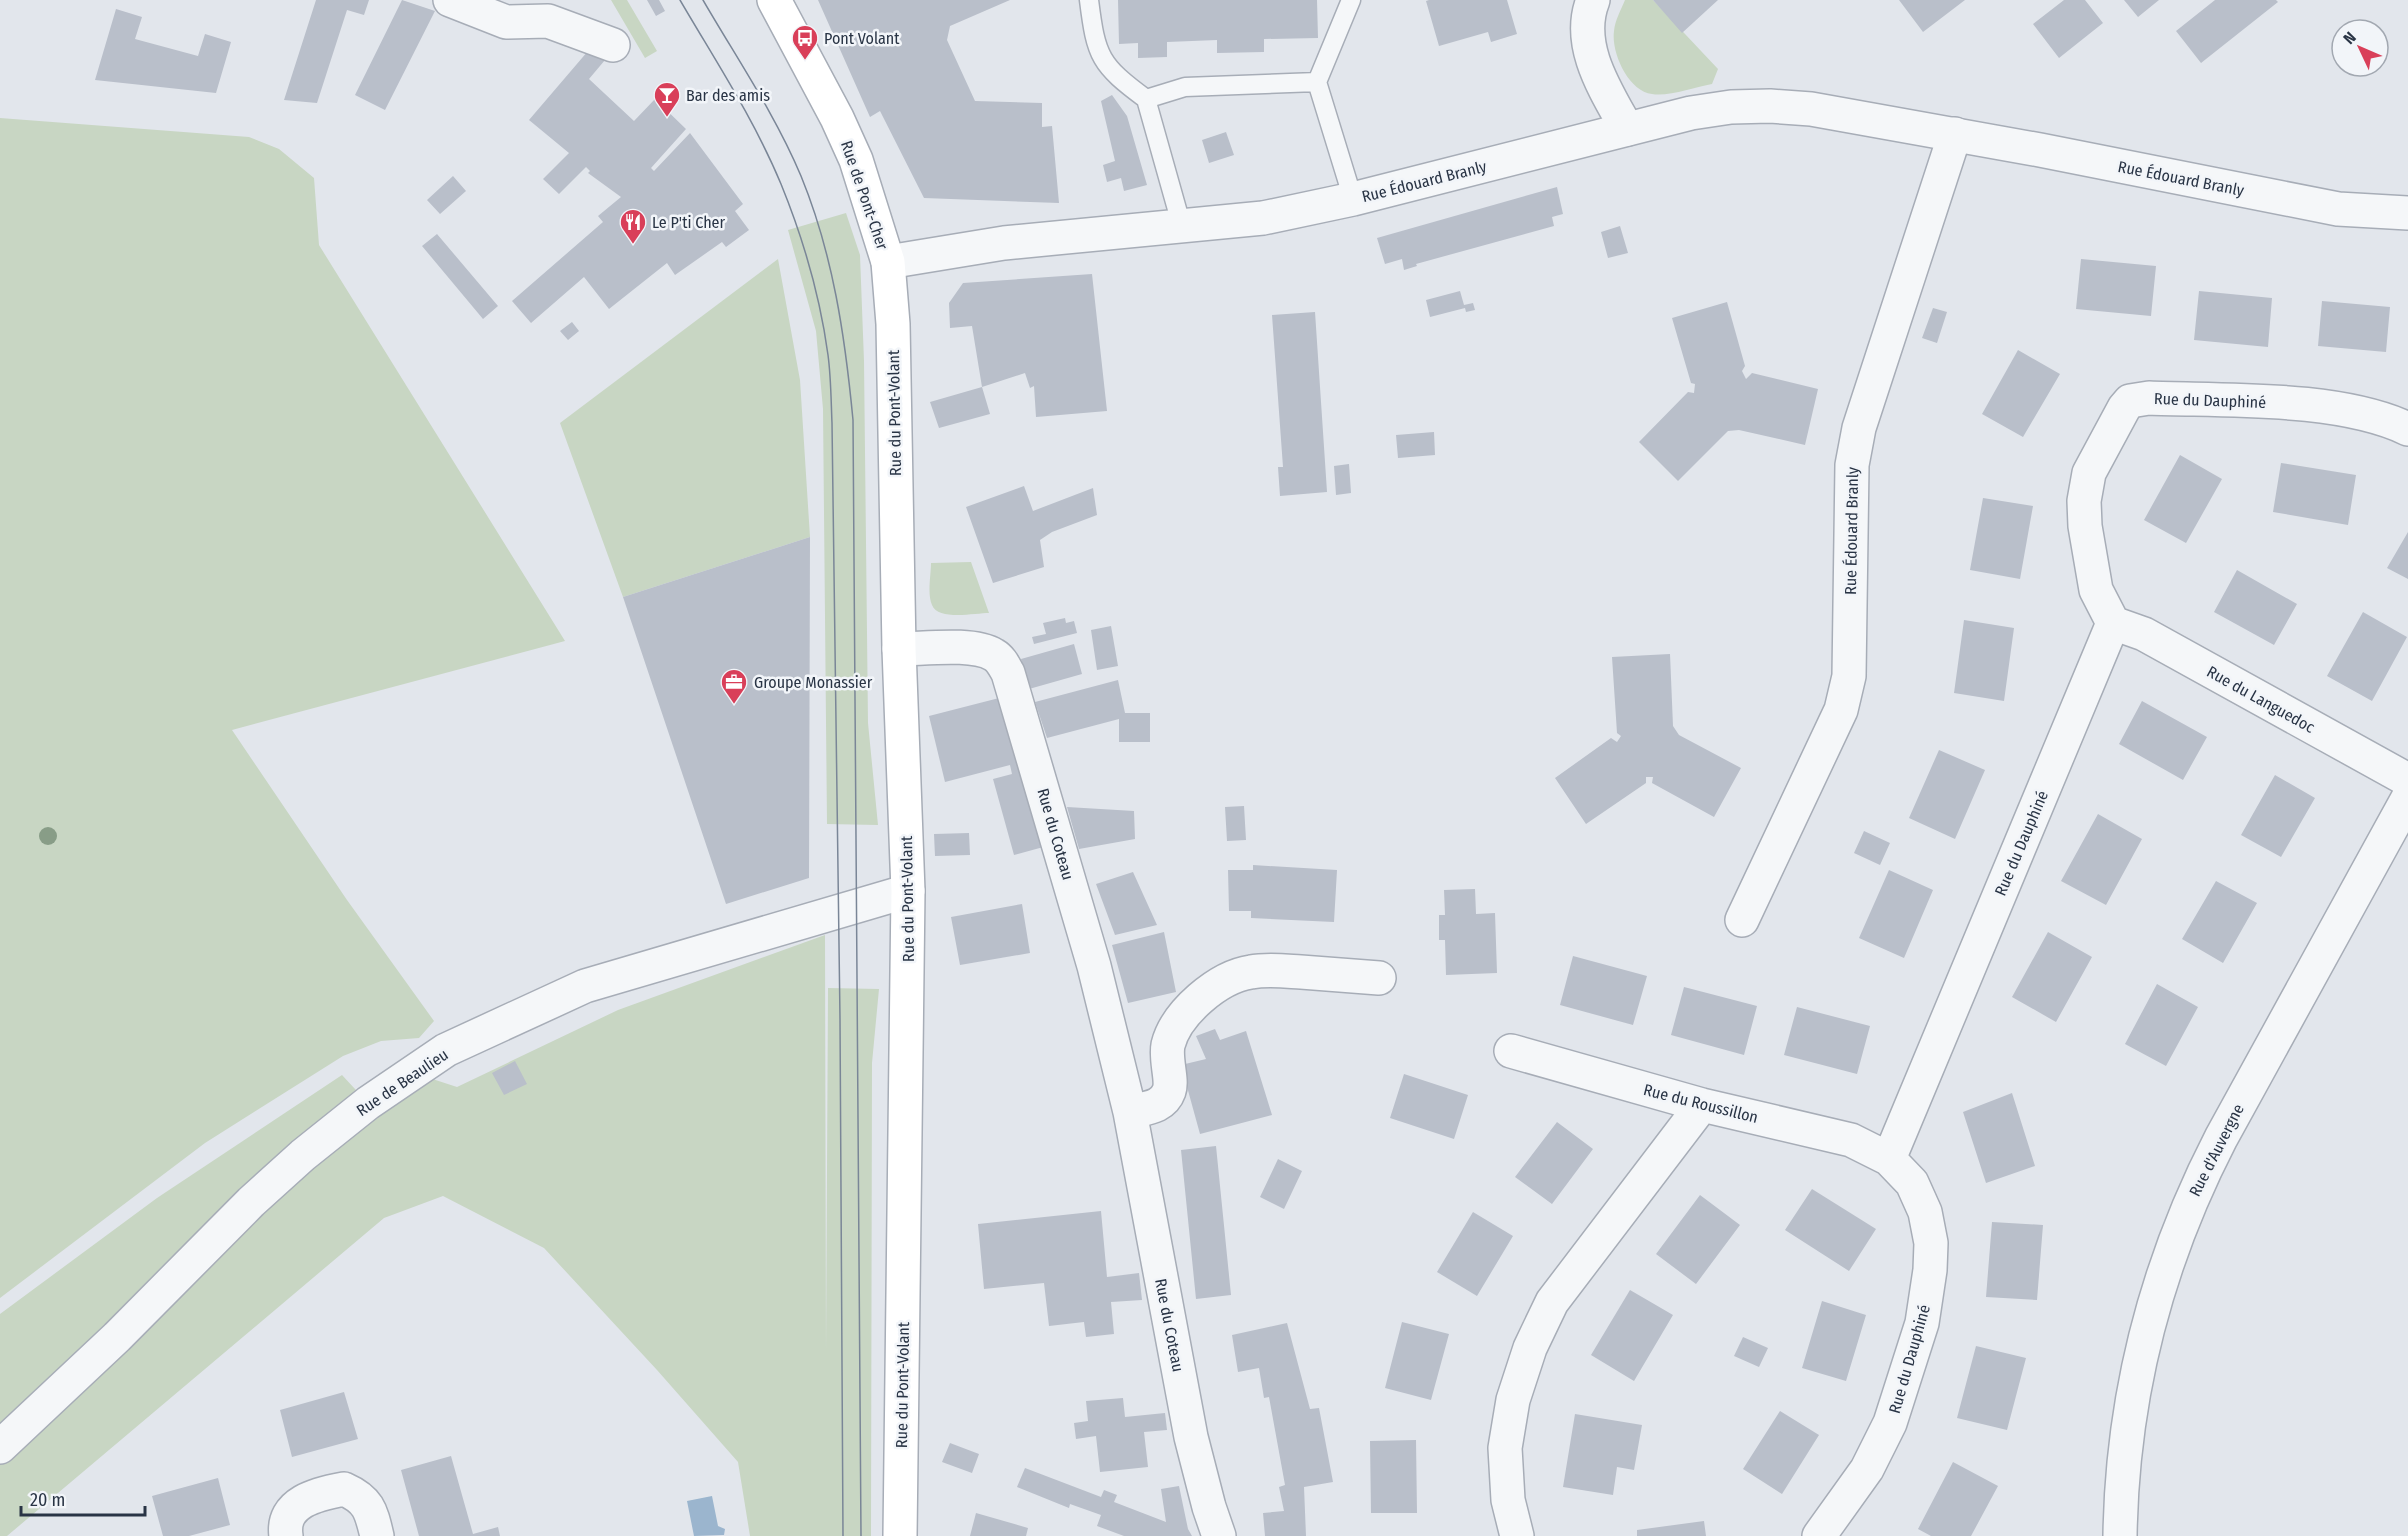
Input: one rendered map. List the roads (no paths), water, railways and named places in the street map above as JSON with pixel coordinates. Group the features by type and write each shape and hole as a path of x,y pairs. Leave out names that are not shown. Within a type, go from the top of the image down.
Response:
{"main road":[{"name":"Rue de Pont-Cher","path":"774,0 837,118 856,160 888,262"},
{"name":"Rue du Pont-Volant","path":"888,262 893,324 899,649 908,891 900,1536"}],"street":[{"path":"450,0 506,22 548,21 614,45"},
{"path":"1593,0 1587,21 1596,71 1627,129"},
{"name":"Rue Édouard Branly","path":"888,262 1004,243 1263,218 1353,200 1691,112 1731,106 1811,109 1955,134 2338,209 2408,213"},
{"name":"Rue Édouard Branly","path":"1742,920 1841,710 1849,676 1852,465 1855,446 1872,387 1955,134"},
{"name":"Rue du Dauphiné","path":"1819,1536 1867,1468 1890,1423 1922,1323 1930,1270 1931,1243 1925,1212 1912,1183 1889,1159 2113,623 2096,590 2085,526 2084,501 2089,473 2124,408 2130,401 2140,398 2267,402 2365,415 2408,429"},
{"name":"Rue du Languedoc","path":"2113,623 2144,634 2408,780"},
{"name":"Rue du Coteau","path":"899,649 978,650 992,654 1001,661 1008,673 1094,966 1130,1112 1191,1437 1219,1536"},
{"name":"Rue d'Auvergne","path":"2120,1536 2123,1465 2142,1347 2179,1227 2195,1188 2221,1138 2408,798"},
{"name":"Rue de Beaulieu","path":"0,1447 117,1337 251,1202 303,1155 368,1103 446,1050 585,986 908,891"},
{"path":"1130,1112 1158,1105 1163,1100 1169,1090 1166,1060 1168,1044 1176,1027 1207,992 1229,979 1249,972 1269,970 1379,978"},
{"name":"Rue du Roussillon","path":"1511,1051 1702,1105 1851,1140 1889,1159"},
{"path":"1517,1536 1508,1500 1505,1448 1513,1400 1530,1348 1552,1302 1702,1105"},
{"path":"286,1536 285,1522 290,1511 299,1504 344,1489 366,1503 377,1536"}],"lane":[{"path":"1089,0 1099,55 1118,78 1146,99 1182,227"},
{"path":"1351,0 1317,82 1353,200"},
{"path":"1146,99 1185,87 1317,82"}],"water":[{"path":"712,1496 718,1526 725,1529 724,1535 694,1536 687,1501"}],"tram line":[{"path":"680,0 746,113 781,184 810,268 825,333 829,363 832,423 840,1019 843,1536"},
{"path":"703,0 791,153 812,205 822,235 836,296 850,389 853,420 861,1536"}],"place":[{"name":"Pont Volant","path":"805,61"},
{"name":"Bar des amis","path":"667,118"},
{"name":"Le P'ti Cher","path":"633,245"},
{"name":"Groupe Monassier","path":"734,705"}]}
